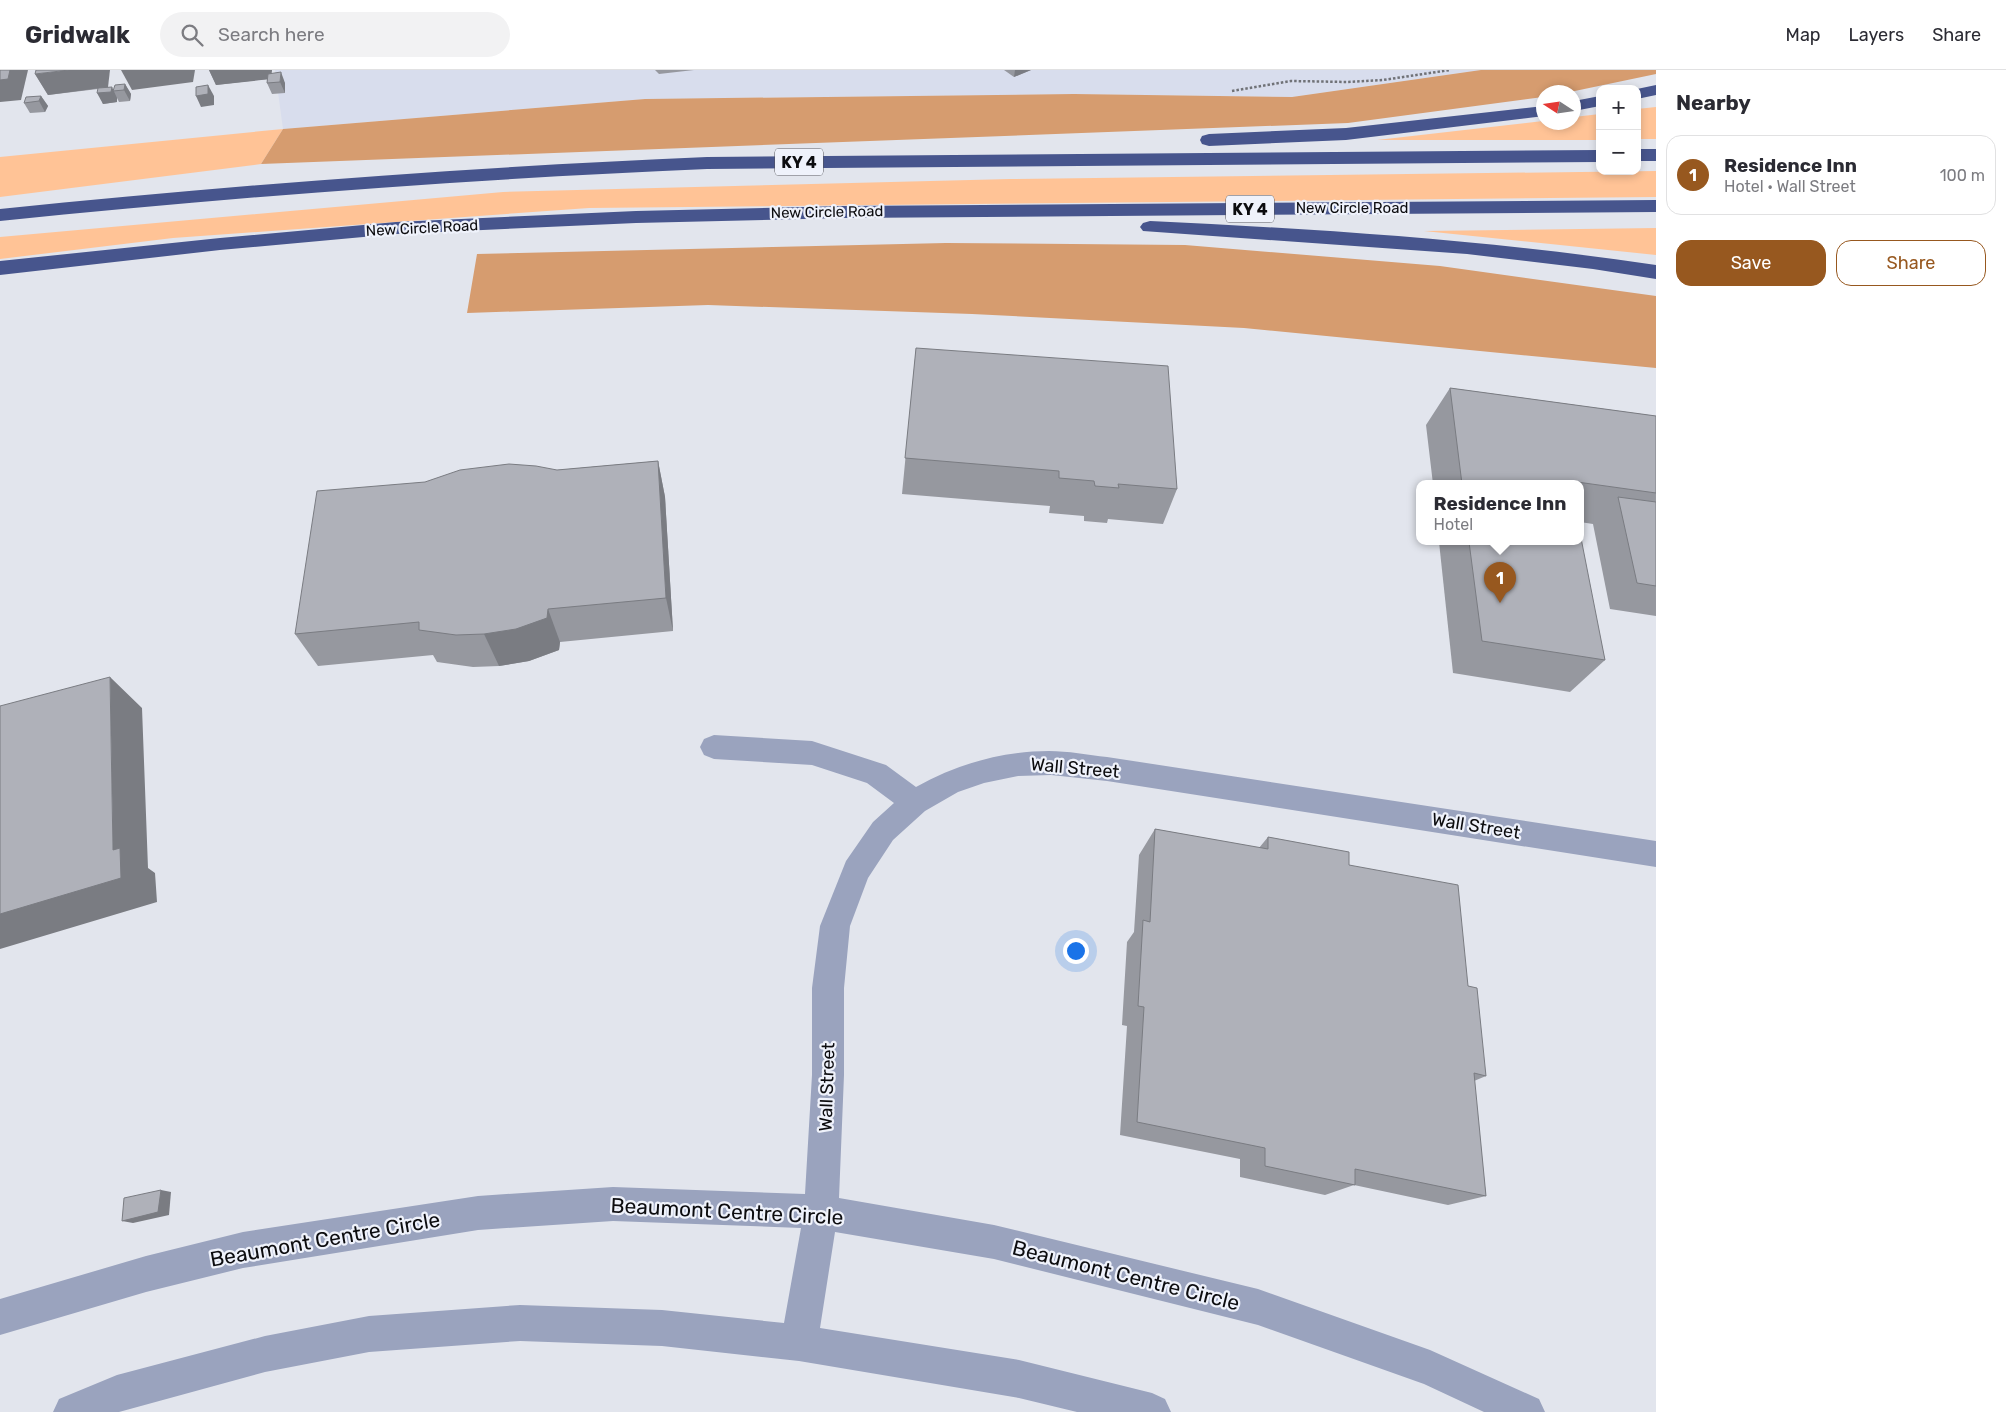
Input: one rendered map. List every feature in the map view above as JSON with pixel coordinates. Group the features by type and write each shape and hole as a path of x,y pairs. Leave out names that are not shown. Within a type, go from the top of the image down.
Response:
{"highway":[{"path":"1641,93 1656,90"},
{"path":"1581,105 1596,102"},
{"path":"1196,141 1346,134 1536,113"},
{"path":"707,163 1166,142"},
{"path":"1641,155 1656,155"},
{"name":"KY 4","path":"0,215 159,198 336,184 573,168 707,163 1082,158 1596,156"},
{"name":"New Circle Road","path":"0,268 220,244 396,228 636,217 844,212 1656,206"},
{"path":"844,212 1393,240 1514,252 1656,272"}],"street":[{"path":"714,747 812,753 876,774 915,802"},
{"name":"Wall Street","path":"799,1343 821,1212 828,1075 828,988 835,926 856,871 883,831 915,802 950,782 984,771 1018,764 1051,763 1107,769 1656,854"},
{"name":"Beaumont Centre Circle","path":"0,1317 146,1274 243,1250 478,1213 612,1204 821,1212 994,1242 1258,1307 1430,1368 1526,1412"},
{"path":"72,1412 117,1394 265,1354 369,1334 520,1323 662,1328 799,1343 1019,1379 1152,1412"}],"path":[{"path":"1232,91 1291,81 1348,82 1383,80 1450,70"}],"shaded area":[{"path":"275,70 1481,70 1292,97 1074,94 645,99 283,129"},
{"path":"1481,70 1656,70 1656,74 1596,85 1581,90 1581,85 1536,85 1536,98 1348,123 261,164 283,129 645,99 1074,94 1292,97"},
{"path":"1656,107 1656,139 1641,139 1641,109"},
{"path":"1596,114 1596,140 1377,140 1536,122 1536,130 1581,130 1581,116"},
{"path":"283,129 261,164 0,197 0,157"},
{"path":"1641,171 1656,171 1656,197 589,208 173,238 0,259 0,237 503,192 1010,179 1596,172 1596,175 1641,175"},
{"path":"1656,228 1656,255 1424,231"},
{"path":"946,243 1185,245 1440,266 1656,296 1656,368 1244,328 972,314 708,305 467,313 477,254"}],"building":[{"path":"0,70 10,70 8,79 0,80"},
{"path":"36,70 69,70 35,74"},
{"path":"281,72 280,82 267,83 268,74"},
{"path":"125,84 124,90 113,91 115,85"},
{"path":"208,85 208,94 196,96 196,87"},
{"path":"112,87 111,92 97,93 98,88"},
{"path":"41,96 39,101 24,103 26,97"},
{"path":"916,348 1168,366 1177,489 1118,484 1119,488 1095,486 1094,481 1059,478 1059,471 905,458"},
{"path":"1450,388 1656,416 1656,493 1584,483 1584,480 1462,480"},
{"path":"658,461 666,598 548,609 547,618 516,629 484,634 456,635 419,630 419,622 295,634 317,491 425,482 460,470 509,464 557,470"},
{"path":"1618,497 1656,502 1656,586 1637,583"},
{"path":"1469,545 1582,545 1605,660 1482,641"},
{"path":"110,677 113,850 120,848 121,878 0,914 0,706"},
{"path":"1155,829 1268,849 1268,837 1349,852 1349,865 1458,885 1468,986 1477,988 1486,1076 1474,1073 1486,1196 1355,1169 1355,1185 1265,1166 1265,1148 1137,1122 1144,1007 1138,1006 1143,920 1150,922"},
{"path":"161,1190 158,1212 122,1221 124,1198"}],"place":[{"name":"Residence Inn","path":"1500,603"}]}
